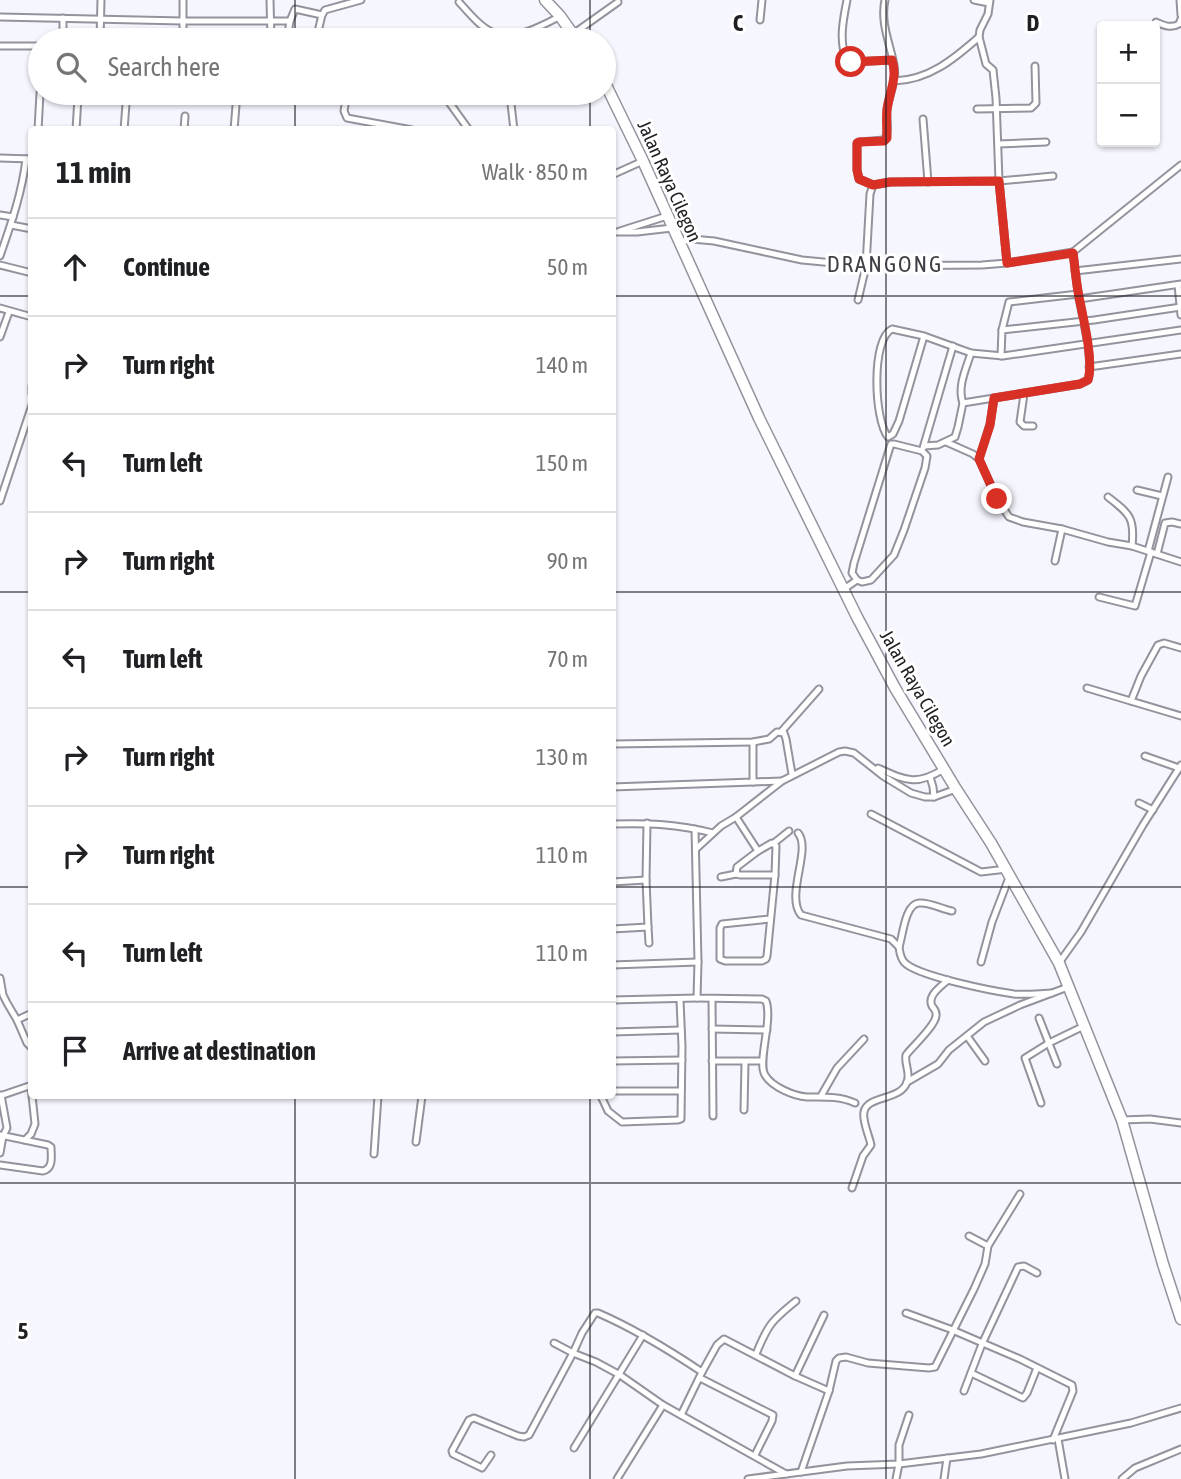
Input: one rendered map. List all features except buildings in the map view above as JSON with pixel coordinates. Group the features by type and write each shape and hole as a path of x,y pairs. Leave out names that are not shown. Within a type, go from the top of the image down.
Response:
{"highway":[{"path":"545,0 569,28"},
{"name":"Jalan Raya Cilegon","path":"616,105 759,418 895,688 991,843 1059,963 1122,1120 1181,1319"}],"street":[{"path":"100,28 101,0"},
{"path":"183,0 183,28"},
{"path":"270,0 270,28"},
{"path":"319,28 322,15 329,8 361,0"},
{"path":"760,20 762,0"},
{"path":"847,0 842,36 846,59 851,62 892,60"},
{"path":"885,0 885,31 894,64 894,81 887,109 887,138 884,141 859,142 856,145 858,176 873,185 890,182 999,181 1053,176"},
{"path":"974,0 990,1 979,37 986,64 993,70 1007,263"},
{"path":"1160,24 1173,26 1179,24 1180,0"},
{"path":"459,2 486,28"},
{"path":"586,28 618,2"},
{"path":"289,28 295,9 322,15"},
{"path":"536,28 560,16"},
{"path":"0,17 290,21"},
{"path":"63,18 63,28"},
{"path":"894,81 918,78 943,66 954,60 979,37"},
{"path":"0,46 28,46"},
{"path":"976,109 1034,106 1035,66"},
{"path":"38,126 39,105"},
{"path":"76,126 78,105"},
{"path":"124,126 126,105"},
{"path":"234,126 236,105"},
{"path":"345,105 346,118 390,126"},
{"path":"451,105 466,126"},
{"path":"511,105 514,126"},
{"path":"184,117 184,126"},
{"path":"923,119 928,182"},
{"path":"998,144 1046,142"},
{"path":"0,158 28,159"},
{"path":"616,173 643,161"},
{"path":"0,256 28,163"},
{"path":"679,242 692,239 714,241 802,260 866,266 982,265 1073,253 1181,165"},
{"path":"23,183 28,184"},
{"path":"858,300 866,266 870,194 873,185"},
{"path":"0,215 13,217"},
{"path":"616,232 667,216"},
{"path":"11,225 28,228"},
{"path":"616,232 672,228"},
{"path":"963,403 1080,384 1088,380 1087,344 1073,253"},
{"path":"1075,271 1181,259"},
{"path":"0,265 28,272"},
{"path":"1001,356 1002,330 1009,302 1179,285 1181,315"},
{"path":"0,308 28,316"},
{"path":"1002,330 1180,308"},
{"path":"0,337 9,312"},
{"path":"893,435 885,435 878,403 878,365 884,337 892,329 924,336 971,354 1001,356 1181,330"},
{"path":"923,449 928,458 894,555 871,580 857,580 852,573 854,563 924,336"},
{"path":"923,449 953,346"},
{"path":"891,444 923,449 955,437 963,403 961,386 971,354"},
{"path":"1089,367 1181,354"},
{"path":"1024,394 1020,422 1024,426 1033,426"},
{"path":"979,459 990,425 994,398"},
{"path":"0,501 28,417"},
{"path":"946,442 979,459 997,499 1009,517 1132,546 1181,562"},
{"path":"1152,552 1168,477"},
{"path":"1136,490 1162,496"},
{"path":"1108,497 1132,520 1132,546"},
{"path":"1099,597 1135,606 1152,552 1165,523 1181,524"},
{"path":"1055,561 1062,529"},
{"path":"844,589 857,580"},
{"path":"1131,701 1158,645 1164,643 1181,648"},
{"path":"1087,688 1181,716"},
{"path":"616,744 753,742 769,739 781,732 819,689"},
{"path":"781,732 786,738 792,774"},
{"path":"753,742 753,782"},
{"path":"696,849 782,780 832,754 845,751 854,753 911,793 934,797 956,789"},
{"path":"1059,963 1081,932 1180,766 1145,756"},
{"path":"872,766 908,780 921,780 945,769"},
{"path":"930,777 934,797"},
{"path":"616,786 782,780"},
{"path":"1139,803 1153,810"},
{"path":"871,814 981,872 1008,872 981,962"},
{"path":"736,817 758,851"},
{"path":"647,823 649,943"},
{"path":"616,824 685,826 713,833"},
{"path":"695,828 697,998"},
{"path":"736,874 737,867 789,831"},
{"path":"798,833 802,836 803,843 796,906 800,913 891,939 899,947"},
{"path":"770,919 722,924 720,959 765,960 770,919 775,875 774,843"},
{"path":"721,877 736,874 775,875"},
{"path":"616,882 646,880"},
{"path":"952,911 919,903 908,910 899,947 900,955 909,967 990,990 1052,993"},
{"path":"616,929 648,928"},
{"path":"616,965 698,962"},
{"path":"0,978 3,995 28,1044"},
{"path":"852,1188 863,1156 871,1144 864,1115 865,1108 872,1102 904,1088 908,1075 906,1055 936,1016 930,998 948,980"},
{"path":"907,1082 938,1064 949,1050 984,1022 1020,1004 1068,987"},
{"path":"712,999 713,1116"},
{"path":"616,1000 762,999 768,1005 762,1061 763,1073 768,1079 779,1088 806,1097 838,1097 855,1103"},
{"path":"602,1099 607,1110 622,1122 681,1119 680,1000"},
{"path":"17,1020 28,1015"},
{"path":"1039,1018 1057,1064"},
{"path":"1041,1102 1025,1058 1084,1026"},
{"path":"616,1032 681,1030"},
{"path":"712,1030 767,1030"},
{"path":"967,1035 985,1060"},
{"path":"821,1096 837,1068 864,1039"},
{"path":"616,1061 682,1060"},
{"path":"712,1061 762,1061"},
{"path":"744,1062 744,1110"},
{"path":"0,1153 2,1136 7,1128 0,1096 28,1086"},
{"path":"616,1091 681,1091"},
{"path":"25,1140 31,1134 34,1124 32,1099"},
{"path":"374,1154 378,1099"},
{"path":"416,1142 422,1099"},
{"path":"1122,1120 1150,1119 1181,1123"},
{"path":"0,1165 43,1171 48,1170 51,1159 51,1147 2,1136"},
{"path":"801,1472 829,1391 836,1361 846,1357 880,1364 934,1367 985,1264 988,1246 1020,1194"},
{"path":"970,1236 988,1246"},
{"path":"964,1391 982,1344 1018,1267 1024,1266 1037,1273"},
{"path":"756,1354 774,1319 796,1301"},
{"path":"491,1455 482,1468 453,1454 452,1449 469,1420 474,1418 518,1436 529,1435 595,1313 643,1335 701,1375 773,1415 755,1455"},
{"path":"906,1313 1020,1359 1072,1385 1056,1440 1065,1479"},
{"path":"795,1376 824,1315"},
{"path":"574,1448 643,1335"},
{"path":"681,1415 717,1345 724,1339 829,1391"},
{"path":"554,1343 620,1374 663,1405 793,1476 801,1472 848,1466 899,1464 981,1454 1130,1423 1181,1408"},
{"path":"971,1373 1023,1398 1037,1368"},
{"path":"617,1479 663,1405"},
{"path":"896,1479 899,1445 909,1415"},
{"path":"1122,1479 1135,1468 1181,1449"},
{"path":"944,1479 947,1458"},
{"path":"748,1479 786,1474"}],"district":[{"name":"DRANGONG","path":"885,264"}],"route":[{"path":"851,62 892,60 894,64 894,81 887,109 887,138 884,141 857,143 859,179 873,185 890,182 999,181 1007,263 1073,253 1090,374 1088,380 1080,384 994,398 990,425 979,459 997,499"}]}
